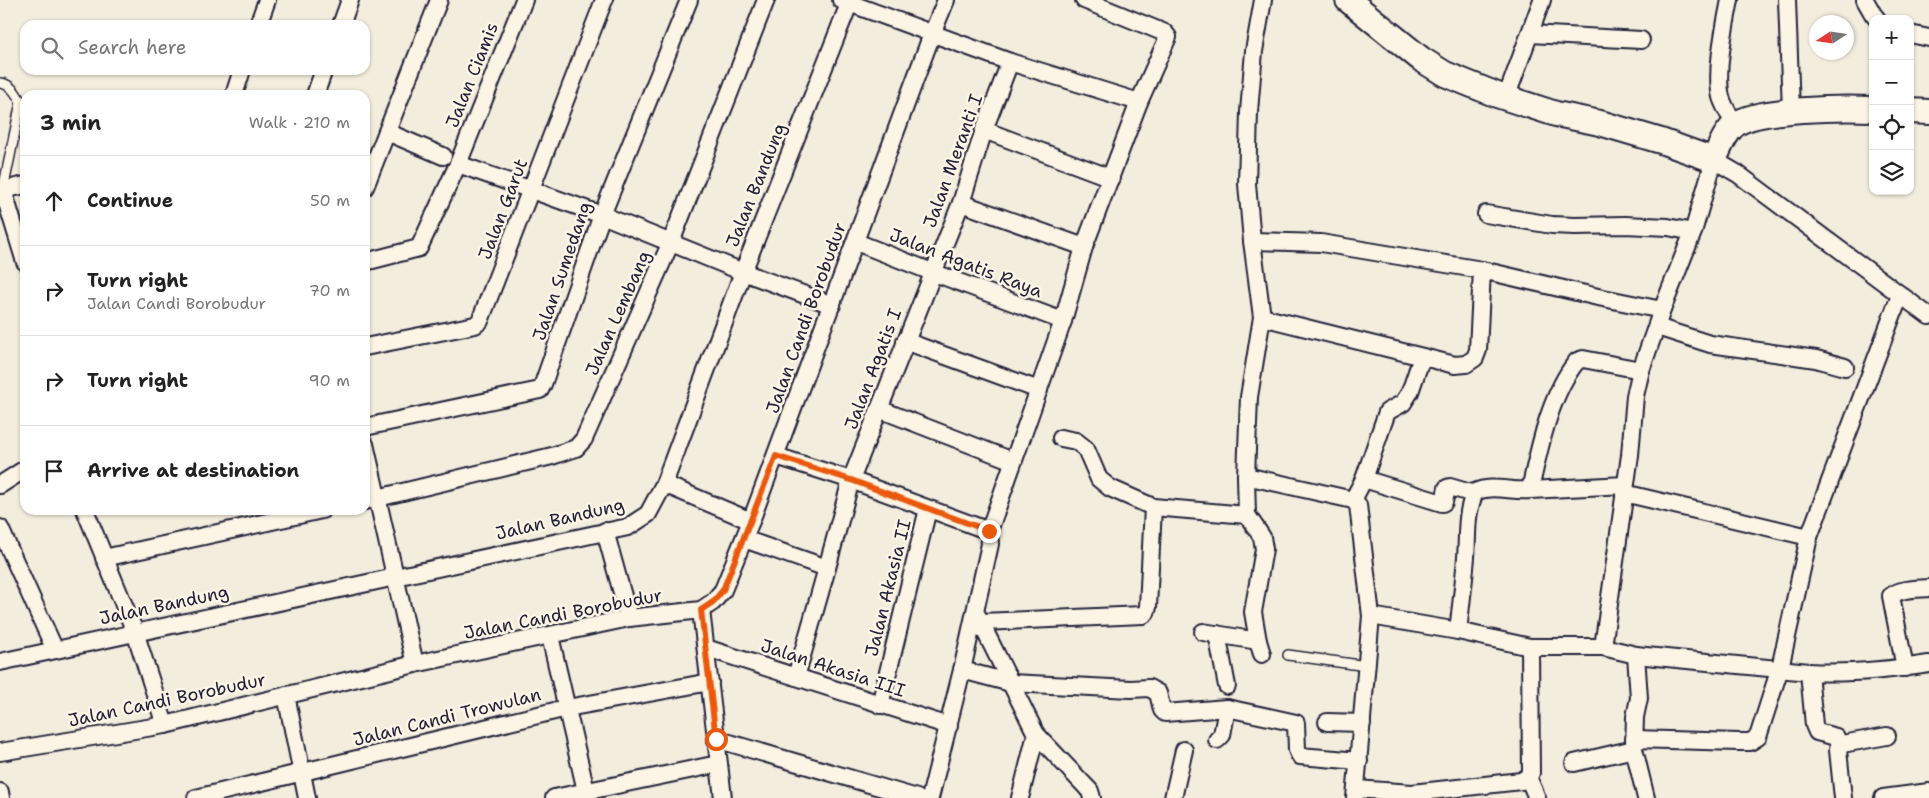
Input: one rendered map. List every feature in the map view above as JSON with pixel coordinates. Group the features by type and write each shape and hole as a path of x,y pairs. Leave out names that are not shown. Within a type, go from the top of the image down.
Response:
{"street":[{"path":"260,20 267,0"},
{"path":"343,20 350,0"},
{"path":"370,174 439,0"},
{"name":"Jalan Ciamis","path":"370,261 419,248 458,164 524,0"},
{"name":"Jalan Garut","path":"370,346 476,325 480,322 604,0"},
{"name":"Jalan Sumedang","path":"370,426 540,390 602,215 689,0"},
{"name":"Jalan Lembang","path":"371,499 552,456 576,448 584,439 672,242 766,0"},
{"name":"Jalan Candi Borobudur","path":"0,752 165,724 415,664 629,618 701,610 713,602 723,590 751,521 946,0"},
{"path":"930,798 962,670 978,617 990,544 989,531 1063,321 1084,247 1139,102 1166,43 1167,35 1084,0"},
{"path":"1227,686 1210,633 1260,647 1253,612 1264,549 1262,537 1247,515 1246,476 1249,397 1262,317 1247,184 1249,112 1254,51 1263,0"},
{"path":"1348,0 1421,59 1445,74 1501,96 1556,114 1600,123 1661,141 1714,160 1738,174 1929,316"},
{"path":"1501,96 1531,0"},
{"path":"1501,96 1530,34 1542,0"},
{"path":"1730,0 1721,62 1720,90 1724,106 1735,124"},
{"path":"1787,0 1791,112"},
{"path":"1865,0 1874,15"},
{"path":"845,2 1010,62 1139,102"},
{"name":"Jalan Bandung","path":"0,662 628,527 648,514 664,484 845,2"},
{"path":"1530,34 1641,40"},
{"path":"1914,35 1929,38"},
{"name":"Jalan Meranti I","path":"932,272 961,203 984,130 1010,62"},
{"path":"236,90 240,75"},
{"path":"317,90 322,75"},
{"path":"1603,647 1630,455 1635,396 1641,370 1662,310 1693,232 1714,160 1724,138 1735,124 1748,118 1791,112 1845,108 1869,109"},
{"path":"1914,111 1929,112"},
{"path":"984,130 1111,178"},
{"path":"386,132 443,156"},
{"path":"458,164 602,215 743,272 832,305"},
{"path":"20,186 3,190 20,246"},
{"path":"961,203 1084,247"},
{"path":"1486,214 1552,225 1633,225 1668,227 1693,232"},
{"path":"1252,241 1321,242 1482,270 1662,310"},
{"name":"Jalan Agatis Raya","path":"856,242 1063,321"},
{"path":"1262,317 1455,365 1466,364 1476,358 1478,350 1482,270"},
{"name":"Jalan Agatis I","path":"796,677 851,480 932,272"},
{"path":"1574,763 1634,744 1739,742 1755,740 1758,737 1780,668 1809,537 1900,295"},
{"path":"1657,327 1710,344 1816,359 1846,367"},
{"path":"905,341 1038,390"},
{"path":"1353,500 1364,479 1387,412 1403,403 1410,392 1422,357"},
{"path":"1530,490 1540,445 1554,405 1563,384 1578,361 1582,359 1641,370"},
{"path":"879,409 1013,461"},
{"path":"1061,438 1076,441 1086,449 1099,479 1110,488 1153,507 1247,515"},
{"path":"776,456 851,480 989,531"},
{"path":"0,485 20,472"},
{"path":"1246,476 1353,500 1358,505 1372,616 1356,794 1421,792 1521,780 1528,777 1531,773 1530,647"},
{"path":"1364,479 1442,503 1444,502 1447,488 1450,487 1474,494"},
{"path":"664,484 751,521"},
{"path":"1458,631 1469,505 1474,494 1483,488 1519,491 1624,489 1809,537"},
{"path":"371,499 395,576 415,664"},
{"path":"978,617 1143,615 1148,607 1153,507"},
{"name":"Jalan Akasia II","path":"880,705 928,509"},
{"path":"87,515 135,632 165,724"},
{"path":"104,558 299,515"},
{"path":"0,528 55,650"},
{"path":"605,531 629,618"},
{"path":"744,539 827,568"},
{"path":"1905,668 1891,596 1897,592 1929,588"},
{"path":"701,610 723,798"},
{"path":"1372,616 1458,631 1530,647 1603,647 1636,654 1809,672 1828,673 1905,668 1929,664"},
{"path":"978,617 1036,734 1091,794"},
{"path":"550,636 586,791"},
{"name":"Jalan Akasia III","path":"706,648 949,726"},
{"path":"1636,654 1639,698 1634,744 1646,798"},
{"path":"962,670 1011,682 1131,689 1149,688 1158,693 1162,710 1165,713 1227,708 1296,723 1297,750 1300,756 1359,761"},
{"path":"1809,672 1814,725 1817,732 1836,737 1839,746 1843,798"},
{"name":"Jalan Candi Trowulan","path":"196,798 567,708 710,682"},
{"path":"286,695 307,798"},
{"path":"1217,740 1222,735 1227,708"},
{"path":"1327,722 1362,723"},
{"path":"1020,798 1036,734"},
{"path":"1839,746 1887,736"},
{"path":"716,739 917,798"},
{"path":"1173,798 1184,750"},
{"path":"555,798 718,764"},
{"path":"1528,777 1537,798"},
{"path":"0,792 1,798"},
{"path":"1883,798 1929,792"}],"lane":[{"path":"0,84 6,84 20,99"},
{"path":"3,190 20,111"},
{"path":"1288,655 1367,666"}],"route":[{"path":"716,739 701,610 713,602 723,590 776,456 851,480 989,531"}]}
